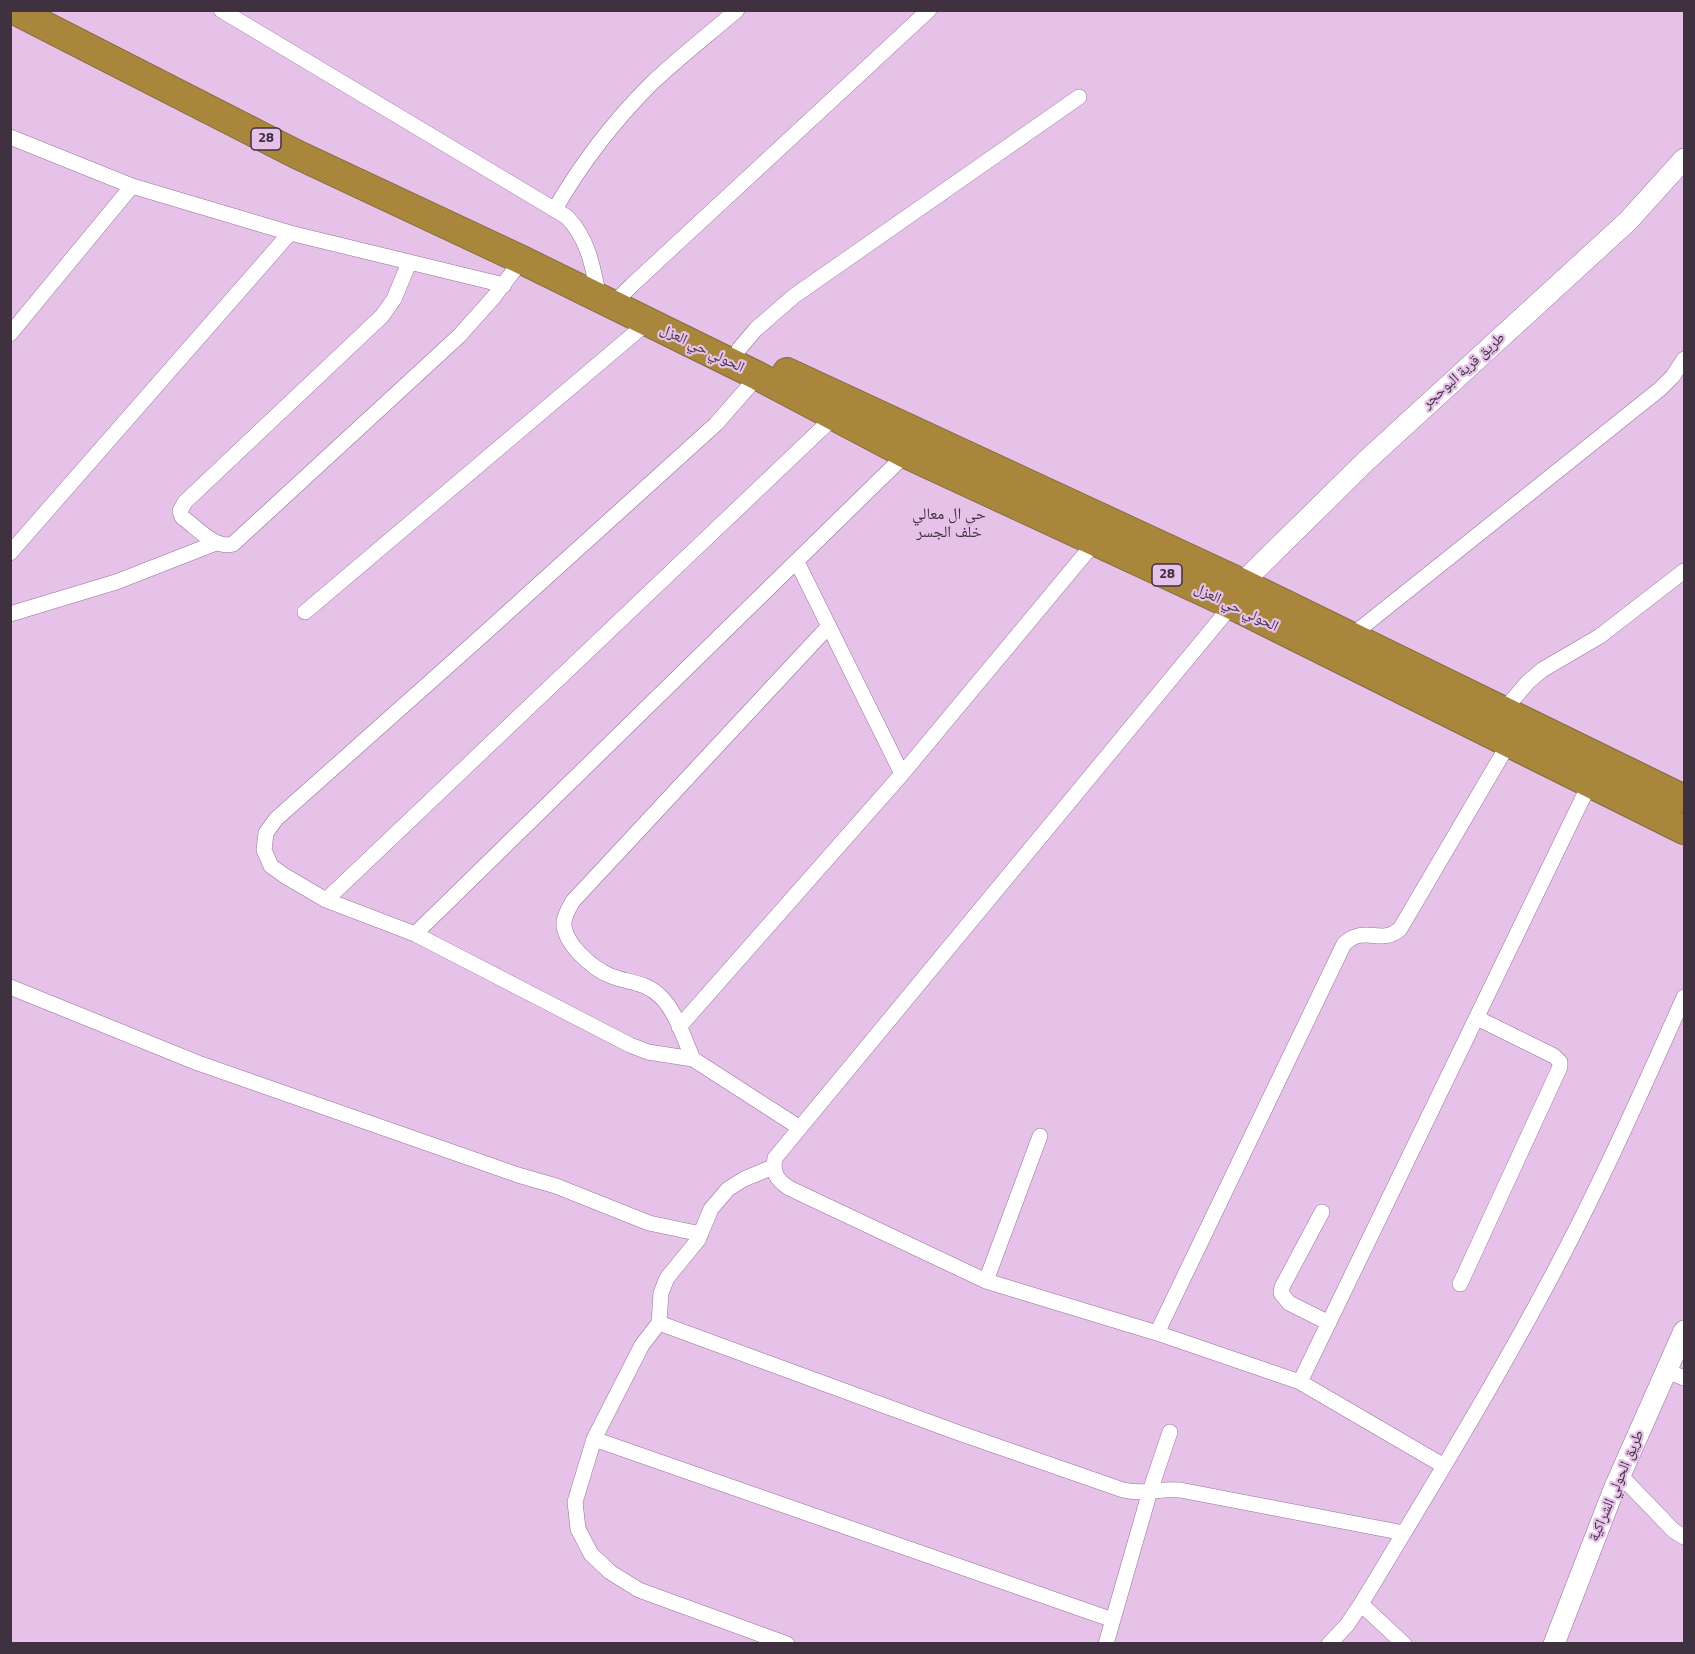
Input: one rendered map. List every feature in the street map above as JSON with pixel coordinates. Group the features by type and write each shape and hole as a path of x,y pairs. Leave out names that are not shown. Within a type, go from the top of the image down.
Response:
{"highway":[{"name":"28","path":"14,10 296,154 648,322"},
{"name":"الحولي حي العزل","path":"648,322 675,324 739,349 1237,594 1509,743 1684,830"},
{"name":"الحولي حي العزل","path":"648,322 758,376 906,454 1095,542 1351,636 1684,799"}],"street":[{"path":"221,10 555,209 576,228 583,239 606,301 640,276 929,10"},
{"path":"555,209 584,163 628,108 652,83 737,10"},
{"path":"739,349 756,328 794,297 1079,97"},
{"path":"10,137 132,186 290,233 504,285"},
{"name":"طريق قرية البوحجر","path":"1237,594 1366,461 1628,222 1684,159"},
{"path":"10,334 132,186"},
{"path":"10,553 290,233"},
{"path":"409,263 394,299 375,324 181,506 182,517 216,543 227,545 237,540 459,336 504,285 522,260"},
{"path":"305,612 648,322"},
{"path":"1351,636 1660,389 1673,376 1684,359"},
{"path":"758,376 716,424 276,819 266,833 264,850 271,866 326,900 415,934 630,1045 648,1052 693,1059 800,1128"},
{"path":"326,900 834,417"},
{"path":"415,934 906,454"},
{"path":"679,1027 902,774 1095,542"},
{"path":"10,614 116,582 216,543"},
{"path":"797,562 902,774"},
{"path":"1503,711 1528,682 1542,670 1609,630 1684,571"},
{"path":"1237,594 775,1158 773,1167 776,1176 789,1188 986,1281 1157,1333 1300,1382 1444,1466"},
{"path":"693,1059 668,1005 654,991 635,981 610,975 586,960 567,937 564,924 566,912 828,627"},
{"path":"1157,1333 1344,944 1351,937 1359,934 1367,933 1385,937 1400,929 1509,743"},
{"path":"1300,1382 1590,783"},
{"path":"10,987 198,1063 518,1175 556,1185 649,1223 701,1234"},
{"path":"1329,1644 1347,1626 1361,1604 1444,1466 1548,1283 1623,1131 1684,997"},
{"path":"1460,1284 1560,1067 1560,1062 1554,1056 1477,1018"},
{"path":"986,1281 1040,1136"},
{"path":"773,1167 744,1179 728,1189 711,1209 701,1234 667,1278 661,1293 659,1323 642,1345 594,1439 575,1502 578,1529 591,1554 610,1572 639,1590 787,1644"},
{"path":"1322,1212 1282,1287 1281,1293 1289,1303 1329,1323"},
{"path":"659,1323 958,1433 1134,1492 1180,1490 1404,1533"},
{"name":"طريق الحولي الشراكية","path":"1554,1644 1620,1475 1676,1375 1684,1331"},
{"path":"1106,1644 1150,1491 1170,1432"},
{"path":"594,1439 1113,1620"},
{"path":"1620,1475 1674,1531 1684,1537"},
{"path":"1361,1604 1404,1644"}],"district":[{"name":"حي ال معالي خلف الجسر","path":"949,524"}]}
